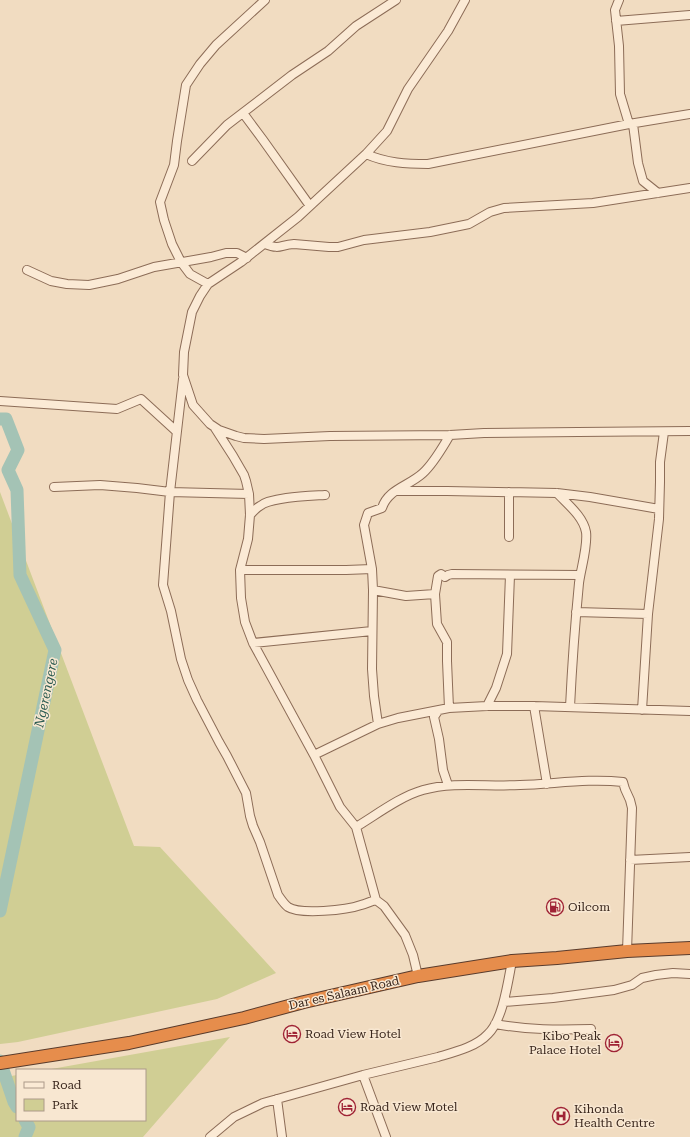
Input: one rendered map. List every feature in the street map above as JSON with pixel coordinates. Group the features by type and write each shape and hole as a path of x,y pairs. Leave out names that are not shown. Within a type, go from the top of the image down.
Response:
{"highway":[{"name":"Dar es Salaam Road","path":"1,1063 129,1043 244,1018 304,1002 418,976 512,961 627,951 690,948"}],"street":[{"path":"208,284 190,274 181,262 172,244 160,202 174,165 186,85 200,64 216,45 265,0"},
{"path":"192,161 227,125 292,75 328,51 356,26 396,0"},
{"path":"376,900 348,908 310,911 297,910 288,907 278,894 251,821 246,793 230,761 218,742 188,680 181,659 164,585 170,492 176,431 183,375 184,352 192,312 208,284 247,258 298,217 366,154 387,131 408,89 448,31 466,0"},
{"path":"619,0 615,10 619,46 620,94 631,124 643,181 658,193"},
{"path":"616,21 690,14"},
{"path":"243,113 310,206"},
{"path":"366,154 376,159 404,164 428,164 631,124 690,114"},
{"path":"264,244 278,248 289,244 338,247 364,240 430,232 469,224 490,212 504,208 593,203 690,188"},
{"path":"27,270 51,281 67,284 89,285 118,279 154,267 231,252 247,258"},
{"path":"183,375 193,405 210,424 226,433 244,438 264,439 484,433 690,431"},
{"path":"0,401 118,409 141,399 176,431"},
{"path":"214,427 244,475 249,494 250,514 248,539 240,570 241,598 245,622 253,643 340,806 356,827 376,900 384,906 406,935 418,976"},
{"path":"642,710 648,614 659,508 660,462 664,432"},
{"path":"378,724 373,682 372,569 364,525 368,513 382,508 387,497 424,472 435,459 450,435"},
{"path":"54,487 100,485 170,492 249,494"},
{"path":"395,491 557,493 659,508"},
{"path":"509,492 509,537"},
{"path":"557,493 576,514 585,528 586,540 580,574 576,612 570,708"},
{"path":"250,514 260,505 267,502 324,495"},
{"path":"240,570 372,569"},
{"path":"449,708 446,661 447,642 437,624 435,594 438,576 441,574 445,577 448,574 580,574"},
{"path":"487,706 496,688 507,654 510,575"},
{"path":"373,590 406,596 435,594"},
{"path":"576,612 648,614"},
{"path":"253,643 372,631"},
{"path":"314,755 378,724 398,718 449,708 534,706 690,711"},
{"path":"534,706 547,784"},
{"path":"438,711 434,717 440,739 442,770 448,786"},
{"path":"356,827 410,795 423,790 448,786 520,786 604,781 623,782 632,808 627,951"},
{"path":"630,860 690,857"},
{"path":"210,1137 234,1117 263,1103 363,1075 450,1054 480,1041 488,1034 495,1024 504,1002 512,961"},
{"path":"504,1002 553,998 614,990 632,985 642,978 656,975 672,973 690,974"},
{"path":"495,1024 536,1029 591,1029"},
{"path":"363,1075 386,1137"},
{"path":"278,1099 282,1137"}],"green space":[{"path":"0,492 134,846 160,847 276,973 217,999 18,1042 0,1044"},
{"path":"230,1037 143,1137 0,1137 0,1078 16,1075 16,1121 146,1121 146,1069 52,1069"}],"waterway":[{"name":"Ngerengere","path":"0,419 6,419 18,450 8,470 17,490 20,575 55,650 0,911"},
{"name":"Ngerengere","path":"0,1061 16,1105"},
{"name":"Ngerengere","path":"25,1137 29,1127 26,1121"}],"place":[{"name":"Oilcom","path":"555,907"},
{"name":"Road View Hotel","path":"292,1034"},
{"name":"Kibo Peak Palace Hotel","path":"614,1043"},
{"name":"Road View Motel","path":"347,1107"},
{"name":"Kihonda Health Centre","path":"561,1116"}]}
